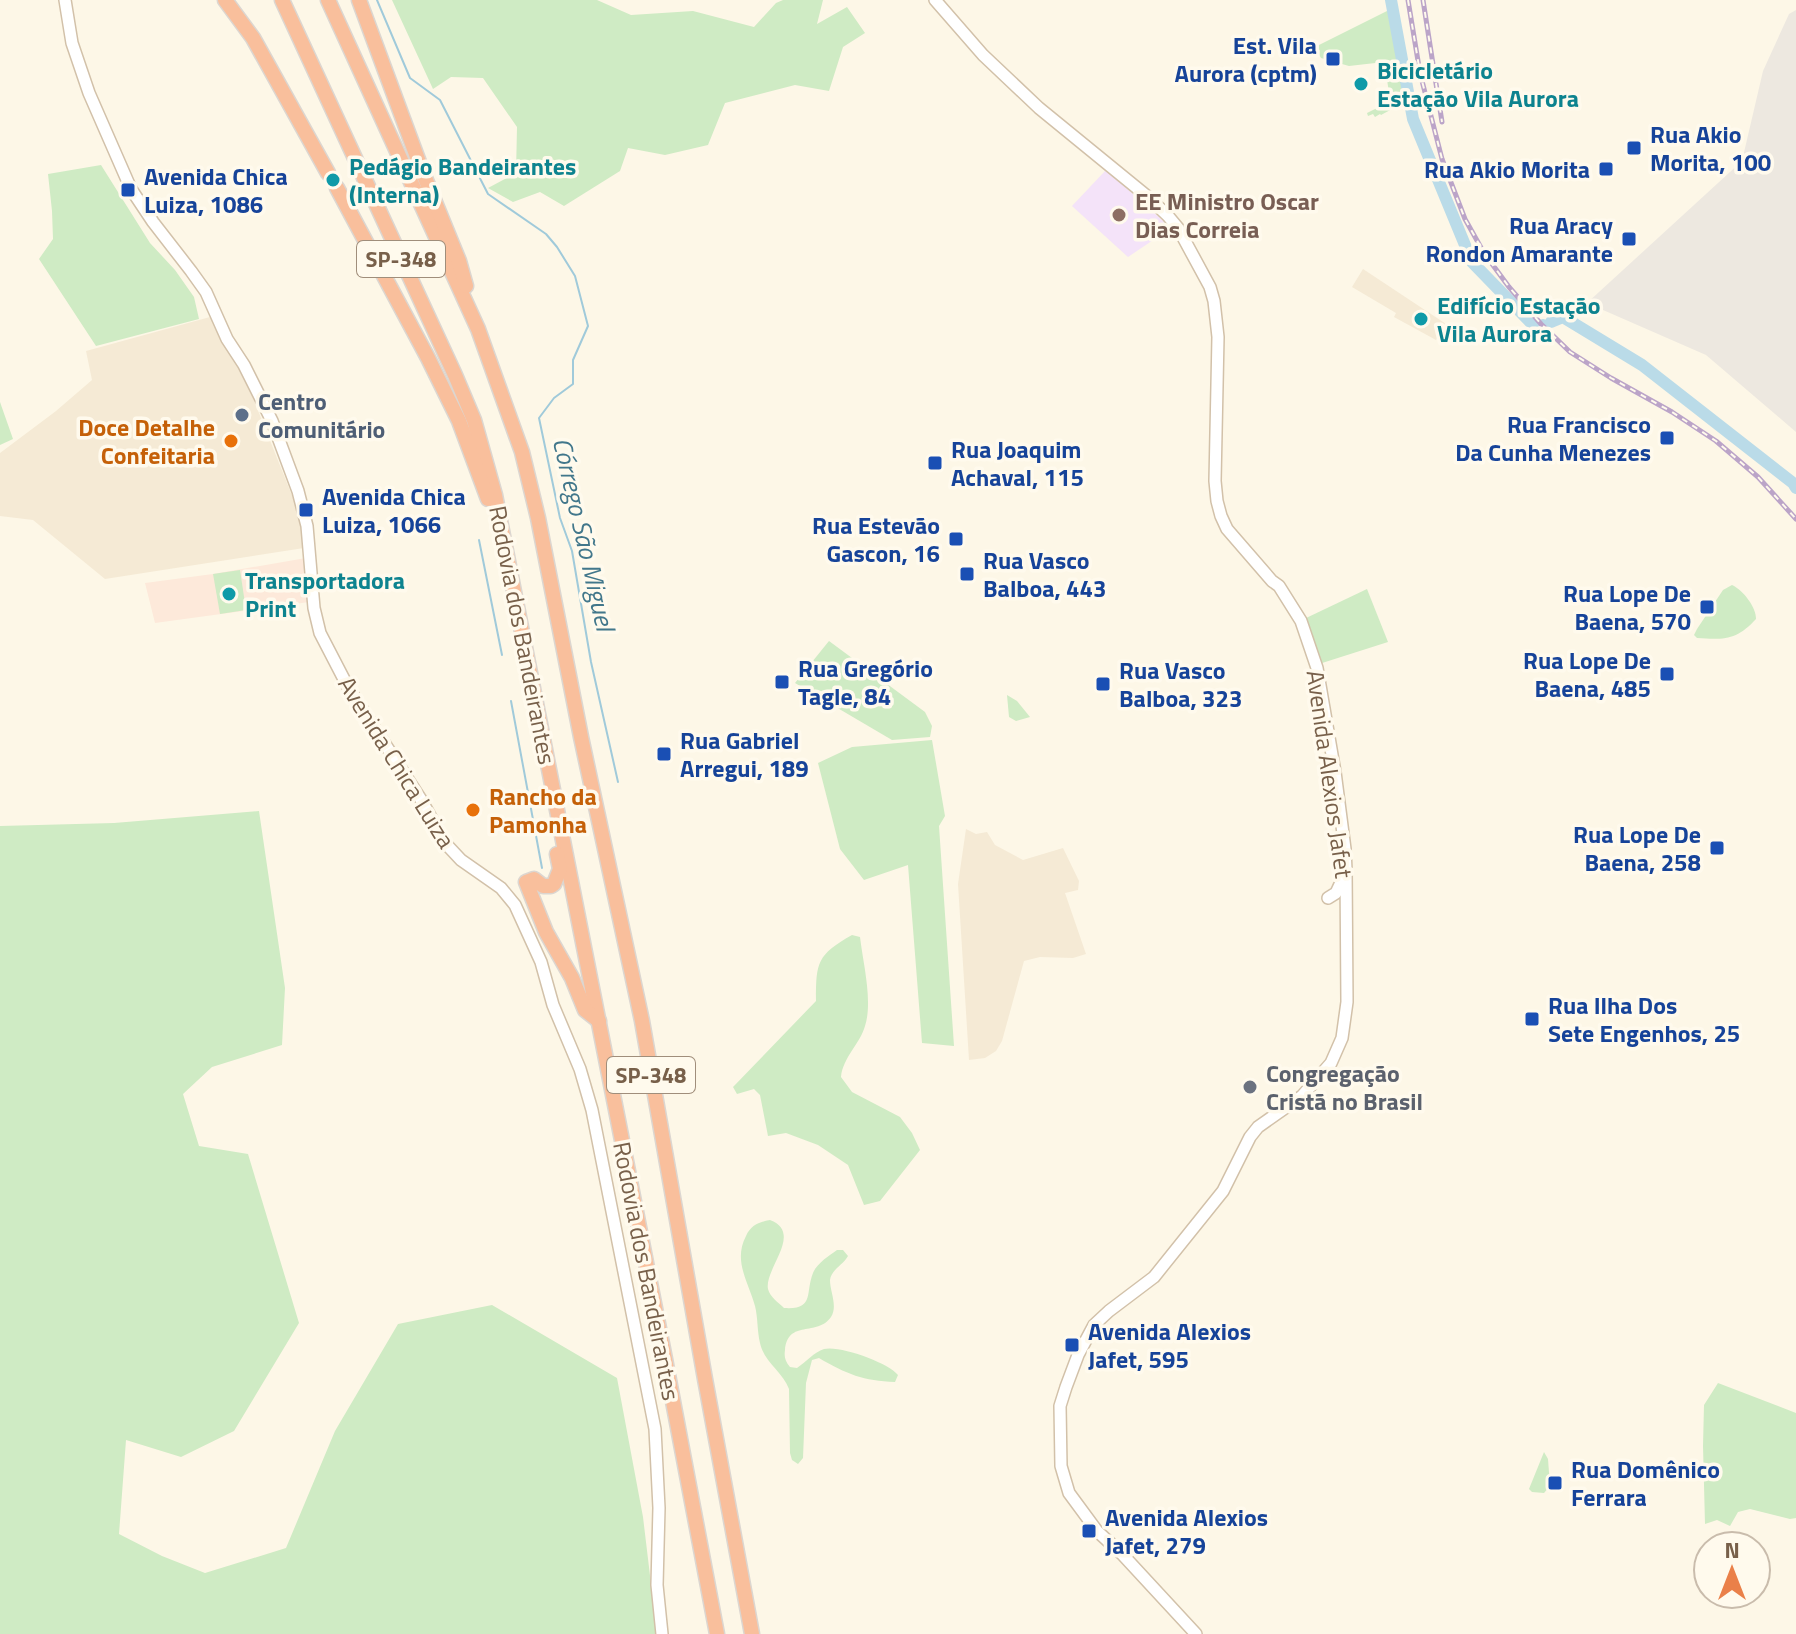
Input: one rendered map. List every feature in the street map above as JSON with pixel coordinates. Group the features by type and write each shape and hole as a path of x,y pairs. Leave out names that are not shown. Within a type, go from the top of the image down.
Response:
{"highway":[{"path":"225,0 253,38 328,173"},
{"path":"237,0 253,38"},
{"name":"Rodovia dos Bandeirantes","path":"282,0 455,375 474,420 495,495 717,1634"},
{"name":"Rodovia dos Bandeirantes","path":"330,0 478,329 522,452 642,1021 752,1634"},
{"path":"359,0 459,261 478,329"},
{"path":"337,188 435,371 459,421 485,494 502,525"},
{"path":"563,839 556,855 560,869 554,884 543,886 534,879 526,882 546,932 572,978 585,1010 599,1021"}],"main road":[{"name":"Avenida Chica Luiza","path":"65,0 72,43 116,159 153,222 206,292 227,339 272,421 298,491 307,526 314,608 320,633 348,687 446,844 461,860 501,888 515,905 541,962 559,1023 580,1069 592,1110 653,1417 659,1508 657,1585 662,1634"},
{"name":"Avenida Alexios Jafet","path":"935,0 983,55 1039,108 1148,197 1178,228 1210,287 1214,301 1218,337 1217,501 1227,529 1291,602 1317,668 1327,721 1346,870 1347,1002 1337,1052 1312,1087 1258,1127 1223,1191 1154,1277 1094,1325 1078,1355 1060,1406 1061,1466 1069,1493 1097,1531 1196,1634"},
{"path":"1328,898 1336,893 1346,870"}],"shaded area":[{"path":"1796,10 1796,432 1706,355 1587,303 1742,161 1763,71 1789,14"},
{"name":"EE Ministro Oscar Dias Correia","path":"1106,170 1171,228 1128,257 1072,206"},
{"path":"1363,269 1446,324 1436,340 1394,317 1396,313 1352,287"},
{"path":"210,317 241,368 301,518 304,548 105,579 33,520 0,516 0,453 92,380 86,351"},
{"name":"Transportadora Print","path":"306,558 309,602 155,623 145,583"},
{"path":"966,829 976,834 987,832 995,845 1023,860 1063,848 1079,881 1078,890 1065,893 1086,954 1073,958 1040,957 1024,961 1002,1041 996,1051 985,1058 969,1060 958,884"}],"green space":[{"path":"392,0 597,0 631,15 693,11 754,27 776,3 783,0 823,0 817,24 847,7 865,33 843,47 829,91 795,85 725,103 708,145 665,155 628,148 620,171 564,206 540,192 513,202 488,188 516,173 517,127 483,78 451,77 433,89"},
{"path":"1391,9 1406,101 1396,110 1394,108 1375,117 1373,114 1368,116 1367,113 1387,103 1390,98 1384,62 1349,66 1321,58 1315,47"},
{"path":"101,165 150,243 194,297 199,319 96,346 39,259 53,239 48,174"},
{"path":"0,402 13,439 0,445"},
{"path":"240,570 246,610 220,614 213,574"},
{"path":"1732,585 1748,599 1756,619 1743,631 1730,637 1697,638 1694,635 1697,629 1723,590"},
{"path":"1367,589 1388,642 1319,664 1304,619"},
{"path":"829,641 925,712 932,726 930,737 892,740 795,683"},
{"path":"1007,695 1017,701 1030,717 1016,721 1009,717"},
{"path":"932,740 945,816 939,826 954,1046 922,1043 908,865 864,880 840,849 818,763 852,747"},
{"path":"259,811 285,988 282,1045 212,1067 183,1094 199,1146 248,1154 299,1323 234,1431 181,1457 126,1440 119,1534 205,1573 286,1548 335,1431 398,1324 492,1305 617,1378 643,1517 657,1634 0,1634 0,826 114,823"},
{"path":"852,935 860,937 868,994 867,1016 863,1033 845,1063 841,1077 852,1092 900,1117 920,1150 880,1201 864,1205 848,1165 818,1145 786,1133 768,1136 760,1095 754,1089 737,1094 733,1087 816,1001 821,961 832,948"},
{"path":"770,1220 780,1226 783,1242 768,1281 768,1289 784,1308 805,1303 813,1273 824,1260 837,1250 843,1250 848,1256 831,1276 834,1308 831,1317 818,1326 797,1331 787,1341 785,1357 790,1367 797,1368 817,1352 831,1348 875,1360 898,1375 895,1382 874,1380 847,1372 819,1358 812,1360 806,1383 803,1458 798,1464 792,1460 790,1453 789,1389 762,1350 755,1306 741,1263 742,1245 748,1232"},
{"path":"1718,1383 1796,1413 1796,1518 1750,1509 1738,1512 1730,1526 1717,1520 1705,1524 1704,1405"},
{"path":"1544,1452 1548,1459 1550,1486 1544,1493 1532,1492 1529,1489"}],"waterway":[{"name":"Córrego São Miguel","path":"377,0 410,78 440,100 488,194 546,234 575,276 588,326 573,360 573,384 554,398 539,418 560,518 572,551 591,662 618,782"},
{"path":"1391,0 1413,119 1472,262 1536,328 1543,325"},
{"path":"1551,322 1563,317 1642,365 1796,488"},
{"path":"479,540 502,655"},
{"path":"511,701 542,868"}],"railway":[{"path":"1408,0 1420,73 1442,159 1465,219 1484,253 1509,287 1570,352 1716,441 1758,477 1796,519"},
{"path":"1423,0 1442,122"}],"place":[{"name":"Est. Vila Aurora (cptm)","path":"1333,59"},
{"name":"Bicicletário Estação Vila Aurora","path":"1361,84"},
{"name":"Rua Akio Morita, 100","path":"1634,148"},
{"name":"Rua Akio Morita","path":"1606,169"},
{"name":"Pedágio Bandeirantes (Interna)","path":"333,180"},
{"name":"Avenida Chica Luiza, 1086","path":"128,190"},
{"name":"EE Ministro Oscar Dias Correia","path":"1119,215"},
{"name":"Rua Aracy Rondon Amarante","path":"1629,239"},
{"name":"Edifício Estação Vila Aurora","path":"1421,319"},
{"name":"Centro Comunitário","path":"242,415"},
{"name":"Rua Francisco Da Cunha Menezes","path":"1667,438"},
{"name":"Doce Detalhe Confeitaria","path":"231,441"},
{"name":"Rua Joaquim Achaval, 115","path":"935,463"},
{"name":"Avenida Chica Luiza, 1066","path":"306,510"},
{"name":"Rua Estevão Gascon, 16","path":"956,539"},
{"name":"Rua Vasco Balboa, 443","path":"967,574"},
{"name":"Transportadora Print","path":"229,594"},
{"name":"Rua Lope De Baena, 570","path":"1707,607"},
{"name":"Rua Lope De Baena, 485","path":"1667,674"},
{"name":"Rua Gregório Tagle, 84","path":"782,682"},
{"name":"Rua Vasco Balboa, 323","path":"1103,684"},
{"name":"Rua Gabriel Arregui, 189","path":"664,754"},
{"name":"Rancho da Pamonha","path":"473,810"},
{"name":"Rua Lope De Baena, 258","path":"1717,848"},
{"name":"Rua Ilha Dos Sete Engenhos, 25","path":"1532,1019"},
{"name":"Congregação Cristã no Brasil","path":"1250,1087"},
{"name":"Avenida Alexios Jafet, 595","path":"1072,1345"},
{"name":"Rua Domênico Ferrara","path":"1555,1483"},
{"name":"Avenida Alexios Jafet, 279","path":"1089,1531"}]}
